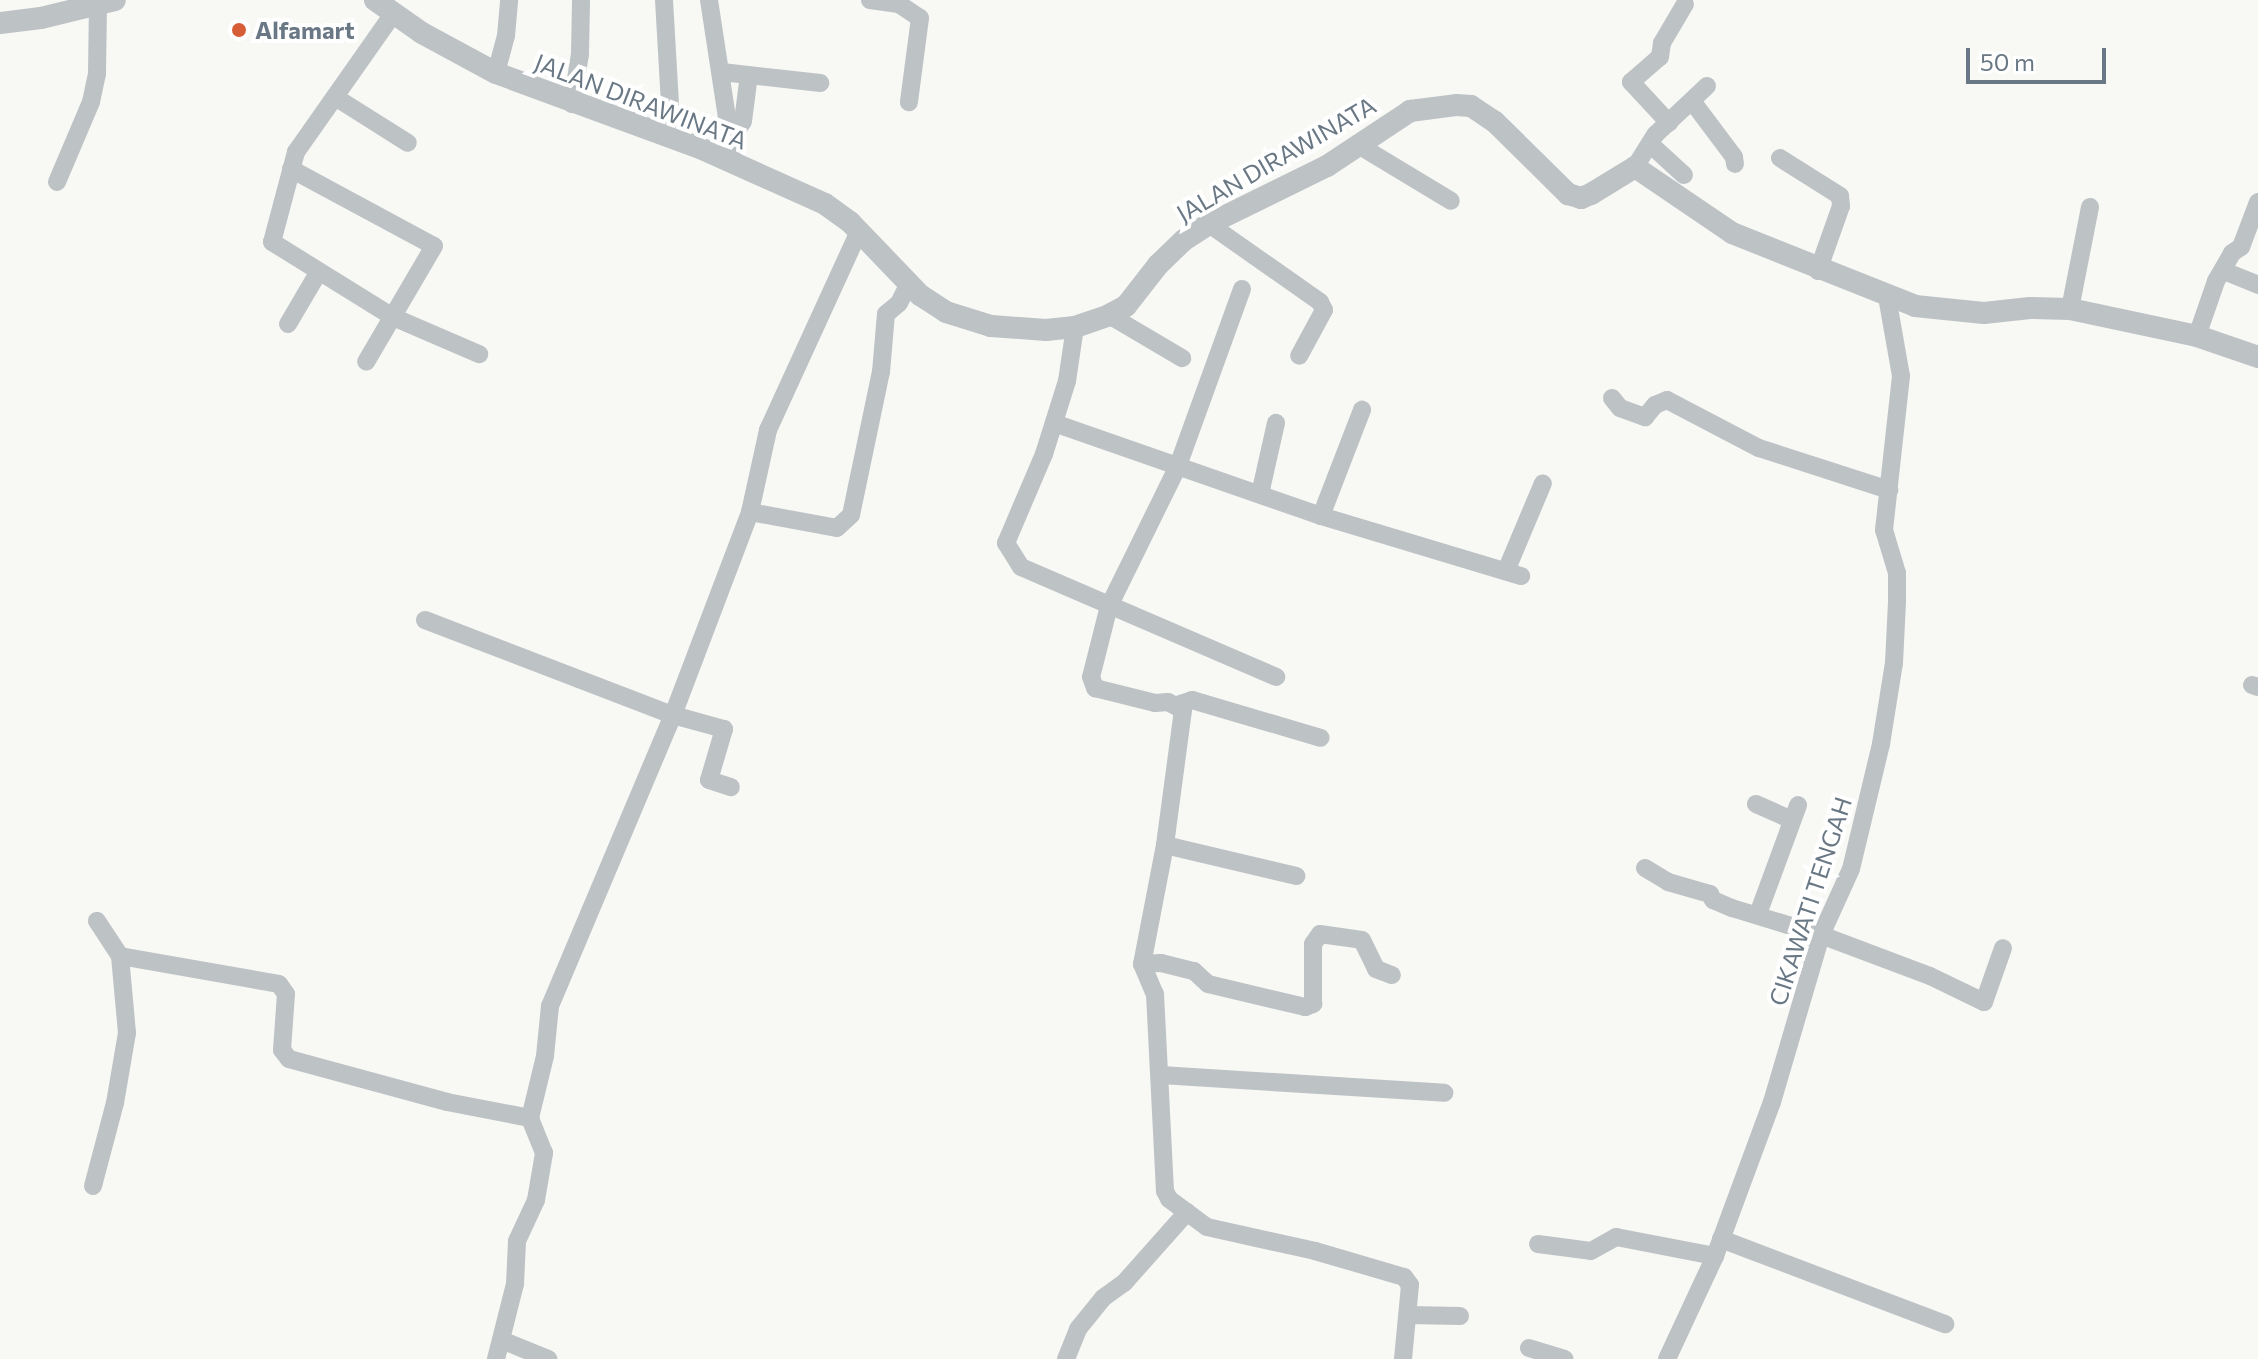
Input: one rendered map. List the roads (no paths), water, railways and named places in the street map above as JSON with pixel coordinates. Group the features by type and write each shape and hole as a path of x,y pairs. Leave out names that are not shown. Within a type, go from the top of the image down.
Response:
{"street":[{"name":"JALAN DIRAWINATA","path":"375,0 393,14 496,73 731,162 825,204 859,231 908,285 946,312 967,321 1014,329 1075,327 1126,306 1158,265 1184,240 1209,224 1327,166 1410,111 1436,106 1471,106 1520,143 1568,194 1581,198 1635,167"},
{"path":"496,73 506,36 509,0"},
{"path":"572,104 580,54 581,0"},
{"path":"664,0 672,139"},
{"path":"709,0 727,118 733,137 731,162"},
{"path":"870,0 899,4 920,18 909,102"},
{"path":"0,23 41,18 106,2 94,92 57,182"},
{"path":"1669,123 1631,82 1660,57 1662,43 1685,4"},
{"path":"393,14 296,152 272,242 393,317 479,354"},
{"path":"722,72 820,83"},
{"path":"733,137 743,121 749,75"},
{"path":"1707,86 1650,144 1635,167 1732,233 1887,297 1984,313 2030,308 2070,309 2197,336 2258,357"},
{"path":"335,97 408,143"},
{"path":"1692,101 1734,157 1735,164"},
{"path":"1650,144 1684,175"},
{"path":"1360,146 1451,201"},
{"path":"1780,158 1840,196 1841,206 1818,271"},
{"path":"291,169 434,246 366,362"},
{"path":"2197,336 2216,281 2232,253 2241,247 2258,202"},
{"path":"2070,309 2090,207"},
{"path":"1209,224 1320,302 1324,310 1299,356"},
{"path":"496,1359 504,1341 515,1284 517,1241 536,1200 544,1153 530,1118 545,1056 550,1006 673,715 750,512 768,430 859,231"},
{"path":"2224,271 2258,285"},
{"path":"288,324 318,273"},
{"path":"750,512 837,528 845,524 851,515 881,372 886,314 899,303 908,285"},
{"path":"1242,289 1178,466 1109,606 1091,677 1095,688 1177,705 1183,710 1165,845 1142,964 1155,994 1166,1196 1207,1227 1391,1270 1410,1285 1403,1359"},
{"name":"CIKAWATI TENGAH","path":"1667,1359 1718,1247 1772,1102 1821,935 1851,869 1881,744 1894,663 1897,573 1884,530 1901,376 1887,297"},
{"path":"1109,315 1182,358"},
{"path":"1075,327 1067,381 1054,423 1006,543 1021,567 1276,677"},
{"path":"1612,398 1620,408 1645,417 1655,405 1667,400 1759,448 1889,490"},
{"path":"1321,516 1362,410"},
{"path":"1054,423 1321,516 1514,573 1543,483"},
{"path":"1260,494 1276,423"},
{"path":"425,620 673,715 724,729 709,780 731,787"},
{"path":"1177,705 1192,700 1321,738"},
{"path":"1756,804 1795,812 1758,914"},
{"path":"1165,845 1296,876"},
{"path":"1645,868 1668,882 1710,894 1713,900 1821,935 1930,976 1984,1002 2003,948"},
{"path":"93,1186 115,1103 127,1033 120,956 97,921"},
{"path":"1142,964 1161,963 1194,971 1208,984 1305,1007 1313,1004 1313,944 1320,934 1359,938 1367,946 1376,969 1392,975"},
{"path":"120,956 279,984 286,994 282,1050 289,1059 447,1102 530,1118"},
{"path":"1161,1075 1444,1093"},
{"path":"1066,1359 1078,1329 1103,1298 1124,1283 1187,1212"},
{"path":"1538,1244 1591,1251 1616,1237 1718,1247 1945,1324"},
{"path":"1408,1315 1460,1316"},
{"path":"504,1341 548,1359"},
{"path":"1529,1348 1564,1359"}],"place":[{"name":"Alfamart","path":"239,30"}]}
